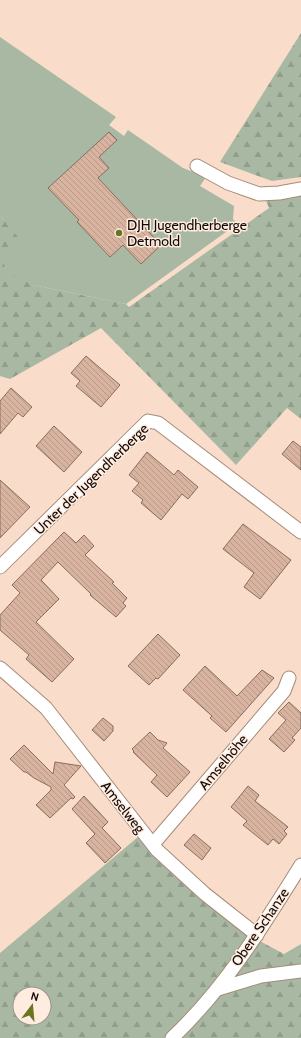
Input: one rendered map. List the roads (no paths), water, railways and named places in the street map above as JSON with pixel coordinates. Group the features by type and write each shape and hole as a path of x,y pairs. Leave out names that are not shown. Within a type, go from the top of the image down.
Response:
{"street":[{"path":"197,166 228,183 259,194 279,193 301,189"},
{"name":"Unter der Jugendherberge","path":"0,566 148,421 158,423 301,532"},
{"name":"Amselweg","path":"0,668 46,708 157,850 176,869 257,935"},
{"name":"Amselhöhe","path":"153,844 284,691 288,678"},
{"name":"Obere Schanze","path":"172,1038 192,1020 218,989 257,935 301,865"},
{"path":"218,989 261,976 301,970"}],"place":[{"name":"DJH Jugendherberge Detmold","path":"119,233"}]}
